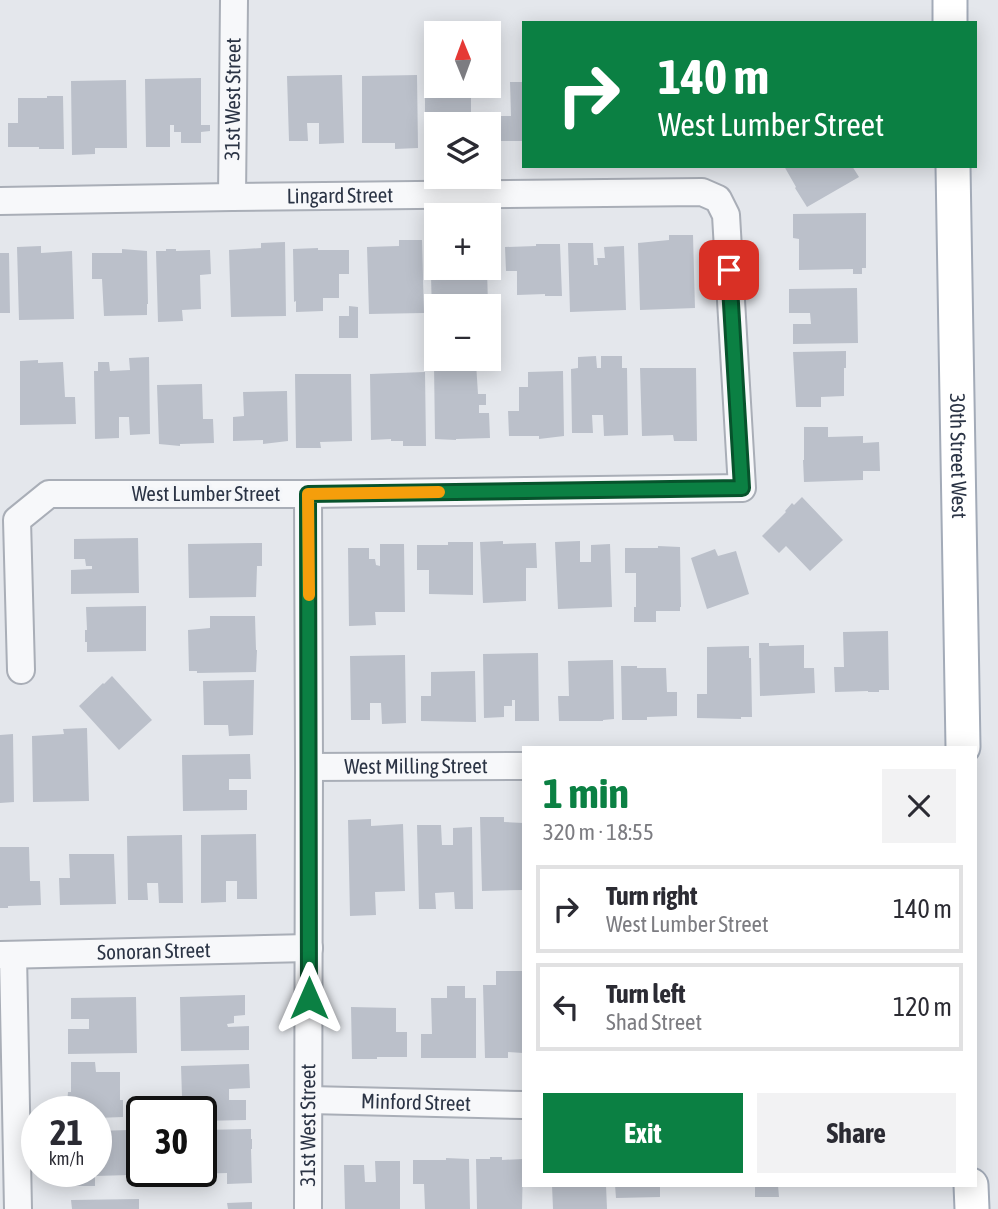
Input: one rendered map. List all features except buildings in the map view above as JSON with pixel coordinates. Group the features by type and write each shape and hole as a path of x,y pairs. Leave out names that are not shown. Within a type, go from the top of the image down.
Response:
{"main road":[{"path":"950,0 950,21"},
{"name":"30th Street West","path":"953,168 963,746"},
{"path":"971,1187 972,1209"}],"street":[{"name":"31st West Street","path":"232,197 234,0"},
{"name":"Lingard Street","path":"0,201 702,192 718,200 726,215 742,488"},
{"name":"West Lumber Street","path":"21,670 17,520 49,494 308,494 742,488"},
{"name":"31st West Street","path":"308,494 308,1209"},
{"name":"West Milling Street","path":"309,767 522,766"},
{"name":"Sonoran Street","path":"6,955 309,948"},
{"path":"6,955 19,1209"},
{"name":"Minford Street","path":"309,1100 522,1105"}],"slow traffic":[{"path":"309,595 308,494 439,492"}],"route":[{"path":"309,998 308,494 742,488 729,270"}]}
